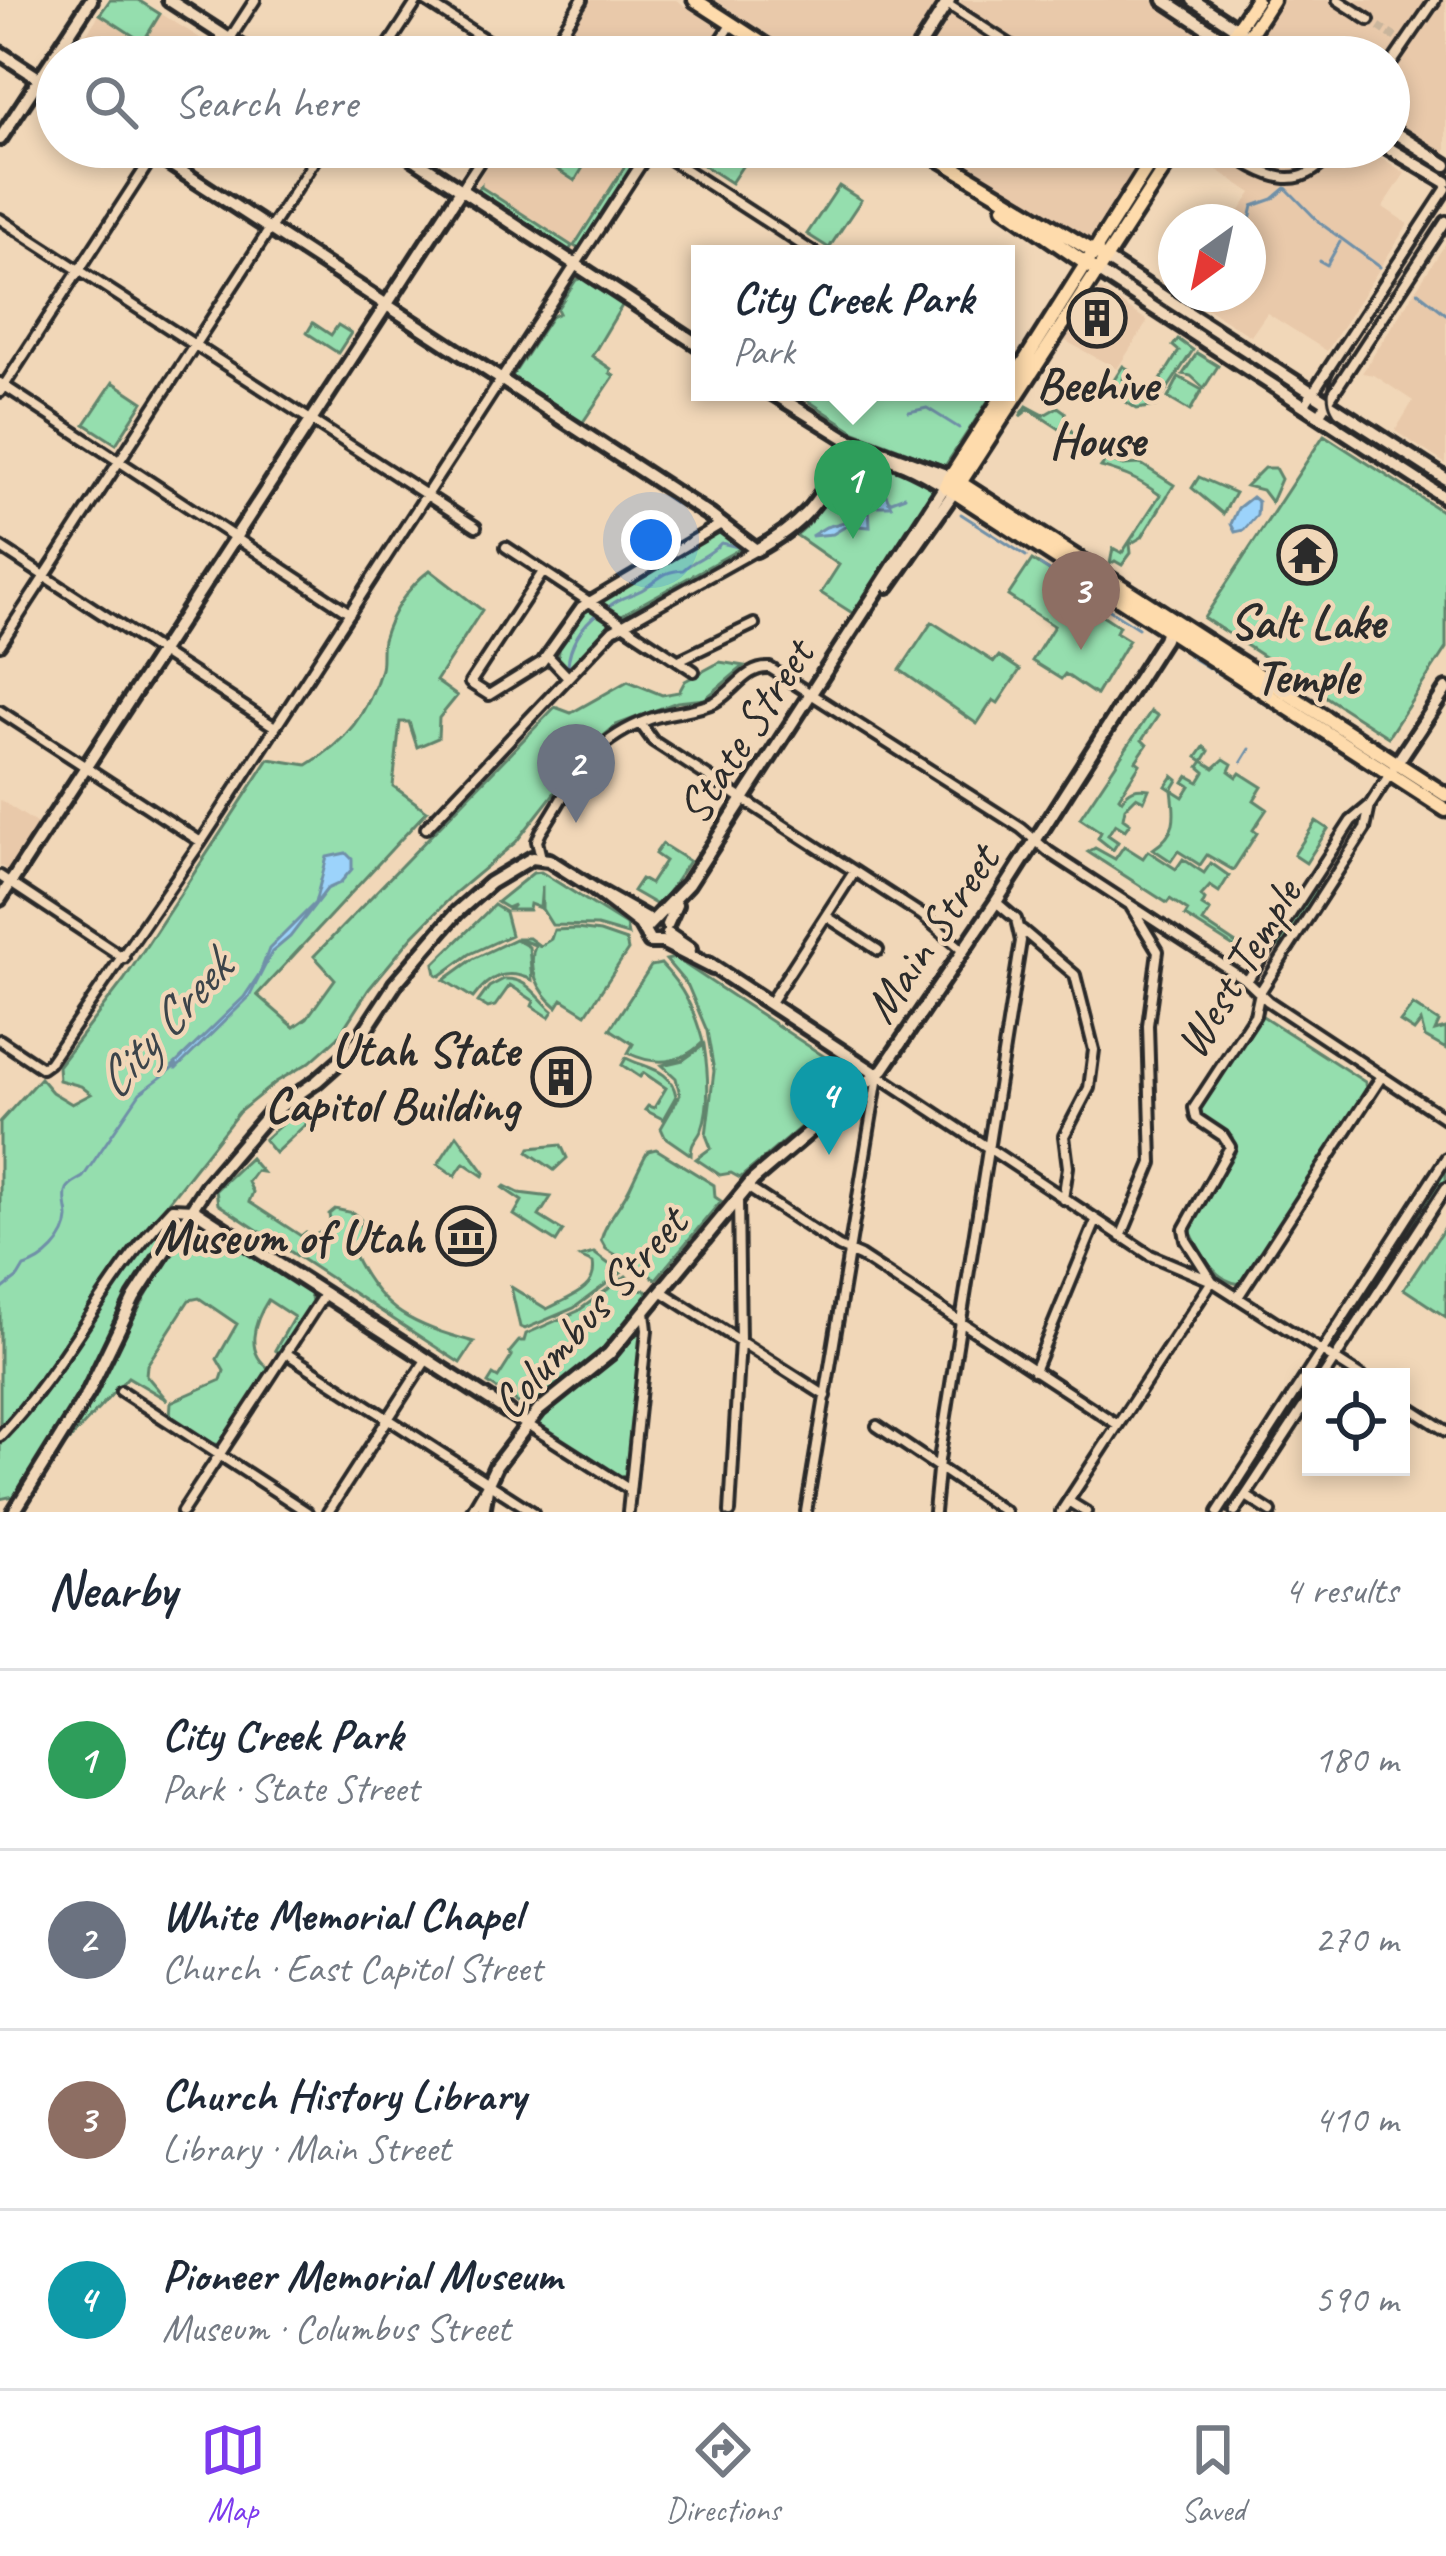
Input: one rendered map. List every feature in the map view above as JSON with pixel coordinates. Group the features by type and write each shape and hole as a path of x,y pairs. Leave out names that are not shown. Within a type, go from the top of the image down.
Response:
{"main road":[{"path":"695,0 751,36"},
{"path":"1242,36 1256,0"},
{"path":"1243,32 1272,0"},
{"path":"952,168 1096,262"},
{"name":"State Street","path":"1015,387 1096,262 1145,168"},
{"name":"State Street","path":"1015,374 1163,168"},
{"name":"State Street","path":"952,484 998,401"},
{"name":"State Street","path":"952,484 1006,401"},
{"path":"952,484 1171,629 1393,768 1446,795"},
{"path":"1393,768 1446,810"}],"street":[{"path":"67,36 91,0"},
{"path":"169,0 225,36"},
{"path":"232,36 255,0"},
{"path":"396,36 421,0 478,36"},
{"path":"559,36 582,0"},
{"path":"1164,0 1217,36"},
{"path":"1192,0 1249,36"},
{"path":"1338,0 1369,20"},
{"path":"1407,36 1435,0"},
{"path":"926,36 948,2 998,36"},
{"path":"723,36 731,23"},
{"path":"0,52 36,76"},
{"path":"0,139 36,83"},
{"path":"1410,143 1446,166"},
{"path":"1304,406 1446,186 1410,162"},
{"path":"141,168 2,387 350,613"},
{"path":"180,168 756,550"},
{"path":"0,645 309,168"},
{"path":"428,168 691,340"},
{"path":"0,899 5,879 86,767 475,168"},
{"path":"0,1040 42,1068 124,958 637,168"},
{"path":"683,168 802,245"},
{"path":"1254,168 1288,179 1316,168"},
{"path":"0,219 476,527"},
{"path":"1319,416 1446,221"},
{"path":"1096,262 1446,479"},
{"path":"1096,262 1446,498"},
{"path":"785,401 854,442 952,484"},
{"path":"426,828 620,625 800,524 854,442"},
{"path":"821,494 861,456 894,462 952,484"},
{"name":"State Street","path":"659,928 866,611 906,565 952,484"},
{"path":"543,572 470,683 489,695 548,656 579,609 722,524"},
{"path":"506,547 694,671"},
{"path":"0,548 276,727"},
{"path":"678,661 754,624"},
{"name":"Main Street","path":"806,1512 878,1075 996,902 1171,629"},
{"path":"548,656 568,677"},
{"path":"541,858 539,835 590,757 610,736 713,703 760,667 774,669 1247,981 1446,1119"},
{"name":"West Temple","path":"1247,981 1351,821 1370,805 1446,689"},
{"path":"0,711 201,842"},
{"path":"640,723 652,741 922,915 963,950"},
{"name":"West Temple","path":"1212,1281 1184,1229 1230,1147 1227,1139 1193,1111 1255,1016 1260,992 1365,829 1370,805"},
{"path":"14,1512 78,1410 134,1298 214,1176 258,1125 352,1050 396,983 439,935 501,878 526,860 541,858 659,928 1121,1237 1168,1265 1212,1281 1348,1368"},
{"path":"769,1004 854,872"},
{"path":"5,879 124,958"},
{"path":"996,902 1075,975 1094,1050 1090,1088 1064,1136 1068,1167 1063,1199"},
{"path":"1121,1237 1152,1163 1148,1025 1158,951 1129,904"},
{"path":"826,916 878,950"},
{"path":"934,1512 1021,929"},
{"name":"Columbus Street","path":"471,1512 527,1424 552,1397 609,1354 747,1187 878,1075"},
{"path":"1238,1297 1382,1076"},
{"path":"1218,1512 1446,1158"},
{"path":"747,1187 1118,1425"},
{"path":"1328,1368 1446,1188"},
{"path":"730,1512 740,1341 738,1198"},
{"path":"0,1436 36,1393 141,1242 172,1208 193,1209 629,1489"},
{"path":"1034,1371 1096,1221"},
{"path":"1394,1240 1407,1248"},
{"path":"1061,1512 1212,1281"},
{"path":"662,1291 826,1396"},
{"path":"182,1512 325,1293"},
{"path":"628,1512 645,1312"},
{"path":"286,1353 533,1512"},
{"path":"328,1512 426,1360"},
{"path":"121,1390 307,1512"},
{"path":"1410,1408 1446,1431"},
{"path":"1235,1512 1302,1410"},
{"path":"877,1426 1005,1512"},
{"path":"1250,1462 1262,1470"},
{"path":"487,1512 491,1485"},
{"path":"1246,1496 1270,1512"},
{"path":"511,1512 515,1500"},
{"path":"1069,1501 1086,1512"}],"shaded area":[{"path":"109,0 139,0 197,36 85,36"},
{"path":"577,0 676,0 720,29 716,36 554,36"},
{"path":"715,0 941,0 918,36 771,36"},
{"path":"962,0 1152,0 1208,36 939,36"},
{"path":"1281,0 1446,0 1446,157 1410,134 1410,36 1262,36 1260,28"},
{"path":"485,168 631,168 579,249 570,252 474,188"},
{"path":"973,168 1138,168 1089,243"},
{"path":"1214,168 1398,168 1405,173 1383,207 1408,224 1327,351 1267,313 1251,336 1213,312 1266,312 1266,204 1244,204 1252,193"},
{"path":"1446,243 1446,464 1395,431 1413,401 1374,375 1362,373"},
{"path":"1100,289 1148,321 1117,369 1064,340"},
{"path":"0,800 39,825 9,871 0,865"}],"green space":[{"path":"110,0 138,0 160,14 147,36 134,36 100,14"},
{"path":"555,168 583,168 575,181"},
{"path":"624,168 632,168 579,249 574,246"},
{"path":"708,168 741,168 731,183"},
{"path":"481,186 572,246 569,251 477,191"},
{"path":"839,186 861,200 831,245 807,234"},
{"path":"582,278 623,304 592,356 614,376 581,425 511,378 551,317 559,313 557,309 576,280"},
{"path":"313,323 331,335 338,325 351,333 338,353 307,333"},
{"path":"1178,339 1193,350 1156,406 1137,409 1117,396 1114,380 1123,366 1128,369 1123,379 1151,396 1179,351 1173,346"},
{"path":"1197,353 1218,366 1204,388 1183,374"},
{"path":"1179,377 1202,390 1190,411 1168,398"},
{"path":"113,382 143,402 116,444 85,424"},
{"path":"808,401 988,401 945,466 855,432"},
{"path":"1027,406 1044,415 1058,407 1065,412 1069,428 1083,445 1079,452 1066,433 1029,409 1020,416"},
{"path":"1324,435 1446,514 1446,648 1388,737 1204,618"},
{"path":"874,459 926,479 934,489 857,616 821,593 839,565 796,535 850,469"},
{"path":"1106,460 1141,464 1174,485 1142,537 1130,544 1131,553 1122,565 1110,564 1113,548 1122,553 1160,495 1101,467"},
{"path":"1264,468 1275,468 1281,479 1271,502 1262,490 1246,486"},
{"path":"1199,477 1235,493 1223,514 1192,488"},
{"path":"718,531 743,547 622,615 569,669 559,661 561,642 595,604"},
{"path":"1032,560 1059,577 1057,583 1078,592 1075,597 1119,626 1116,632 1129,640 1096,695 1065,674 1061,679 1032,661 1054,626 1008,596"},
{"path":"430,570 482,610 436,681 457,696 439,718 438,738 417,747 409,722 400,722 393,786 427,811 257,995 294,1027 307,1018 335,979 314,956 555,707 571,713 628,681 662,695 679,692 685,681 720,662 744,666 705,699 677,702 616,725 588,750 516,842 412,937 369,989 338,1037 239,1112 168,1202 181,1210 130,1291 64,1423 14,1496 0,1499 0,1122 40,1078 72,1104 91,1094 59,1080 58,1066 124,980 269,759 307,765 354,725 376,685 391,620 408,592"},
{"path":"932,622 994,662 999,656 1020,670 977,724 900,670"},
{"path":"1151,711 1158,716 1142,740 1147,745 1136,761 1140,764 1119,797 1122,800 1133,790 1149,789 1144,801 1136,797 1125,808 1123,818 1130,823 1125,830 1115,824 1108,835 1118,842 1113,850 1098,838 1101,832 1080,818"},
{"path":"1224,759 1237,777 1240,773 1262,787 1254,800 1267,809 1233,870 1207,855 1200,865 1178,851 1171,861 1153,849 1171,829 1172,790 1183,797 1190,786 1184,782 1188,776 1199,782 1205,772 1199,767 1203,761 1214,768"},
{"path":"1316,821 1328,829 1306,863 1294,855"},
{"path":"662,844 689,861 659,906 633,891 641,879 650,884 665,861 655,854"},
{"path":"1124,846 1143,858 1148,851 1176,869 1183,859 1204,873 1211,863 1229,876 1219,892 1210,886 1201,896 1202,906 1210,911 1203,922 1240,951 1185,916 1188,911 1170,899 1167,903 1088,852 1095,848 1115,859"},
{"path":"541,872 626,925 628,935 597,926 552,925 542,909 542,886 540,908 530,904 529,910 509,910 514,905 507,908 497,902 533,873"},
{"path":"1312,888 1320,893 1280,947 1277,942"},
{"path":"494,905 505,912 511,935 470,954 440,976 436,974 434,964"},
{"path":"576,929 626,941 628,950 586,1014 562,999 557,1007 550,1001 533,971 535,945 516,938 529,938 540,946 551,939 554,930"},
{"path":"515,939 529,947 532,980 499,976 473,998 444,980 473,959"},
{"path":"675,958 854,1076 851,1085 740,1178 731,1173 720,1175 696,1159 711,1148 706,1135 714,1071 707,1031 688,986 666,960"},
{"path":"661,964 687,1000 703,1042 677,1059 658,1061 628,1053 633,1044 610,1029 651,966"},
{"path":"504,979 532,989 553,1011 549,1017 510,985 495,1006 478,1002 489,987"},
{"path":"1413,1005 1439,1022 1435,1031 1446,1028 1446,1049 1425,1037 1421,1022 1414,1031 1400,1022"},
{"path":"1261,1015 1365,1082 1366,1091 1241,1284 1216,1273 1191,1233 1193,1220 1235,1153 1232,1137 1199,1109"},
{"path":"704,1045 707,1109 691,1155 665,1137 661,1128 680,1095 676,1078 662,1065 683,1060"},
{"path":"626,1058 669,1080 676,1096 663,1119 645,1110 654,1108 666,1088 622,1065"},
{"path":"295,1112 312,1123 312,1130 306,1124 275,1153 264,1140"},
{"path":"457,1135 483,1176 464,1163 455,1176 438,1164"},
{"path":"561,1145 567,1158 554,1170 528,1152 530,1148"},
{"path":"656,1149 714,1185 715,1197 721,1201 656,1279 606,1249 601,1240 648,1151"},
{"path":"250,1158 262,1172 256,1171 248,1182 253,1192 249,1202 301,1236 306,1232 311,1237 331,1227 329,1214 335,1209 361,1220 360,1242 353,1253 375,1290 417,1322 474,1342 460,1363 218,1204 216,1190"},
{"path":"1446,1167 1446,1182 1411,1238 1405,1236 1403,1233"},
{"path":"505,1186 551,1197 539,1216 563,1231 556,1242 514,1215 522,1201"},
{"path":"201,1225 309,1292 313,1303 280,1353 275,1350 294,1317 268,1300 254,1345 270,1369 220,1445 170,1417 171,1402 221,1380 224,1371 217,1359 237,1324 199,1298 189,1300 147,1365 146,1375 167,1400 128,1377 64,1446 149,1290 186,1237"},
{"path":"1446,1228 1446,1317 1404,1289"},
{"path":"1395,1250 1398,1255 1343,1337 1340,1333"},
{"path":"594,1253 621,1273 574,1308 520,1327 511,1287 547,1309 586,1286 593,1263 580,1257"},
{"path":"626,1276 646,1290 647,1297 604,1349 536,1405 524,1407 488,1383 493,1375 498,1378 512,1356 509,1353 526,1334 578,1311"},
{"path":"639,1331 630,1466 621,1476 538,1423 559,1398 604,1366"},
{"path":"1302,1390 1302,1403 1266,1460 1259,1456"}],"water":[{"path":"870,481 883,488 891,506 869,506 870,527 848,525 833,534 811,536 859,518 864,508 861,487"},
{"path":"1252,497 1258,502 1257,515 1244,530 1235,532 1231,524 1238,508"},
{"path":"346,853 352,869 327,889 290,937 272,952 249,997 176,1069 173,1066 244,997 269,949 315,903 327,857"}],"waterway":[{"path":"1259,204 1286,188 1320,223 1380,267"},
{"path":"1320,261 1327,265 1340,242"},
{"path":"1418,292 1446,314"},
{"path":"909,412 927,408 959,428"},
{"path":"889,502 905,496"},
{"name":"City Creek","path":"961,514 1026,556"},
{"name":"City Creek","path":"607,608 667,573 683,570 721,543 738,547"},
{"name":"City Creek","path":"1040,565 1059,577"},
{"name":"City Creek","path":"1065,581 1078,589"},
{"name":"City Creek","path":"1083,593 1138,628"},
{"name":"City Creek","path":"568,666 577,636 598,613"},
{"name":"City Creek","path":"1189,656 1220,675"},
{"name":"City Creek","path":"1232,682 1267,705"},
{"name":"City Creek","path":"1283,715 1354,761"},
{"path":"1242,762 1250,749"},
{"name":"City Creek","path":"0,1291 59,1242 67,1226 67,1189 83,1177 140,1093 177,1065"}],"tunnel":[{"path":"1369,20 1393,36"}],"tram line":[{"path":"1446,198 1334,372 1328,393 1330,406 1343,424 1446,491"}],"place":[{"name":"Beehive House","path":"1097,318"},
{"name":"City Creek Park","path":"853,539"},
{"name":"Salt Lake Temple","path":"1307,555"},
{"name":"Church History Library","path":"1081,650"},
{"name":"White Memorial Chapel","path":"576,823"},
{"name":"Utah State Capitol Building","path":"561,1077"},
{"name":"Pioneer Memorial Museum","path":"829,1155"},
{"name":"Museum of Utah","path":"466,1236"}]}
